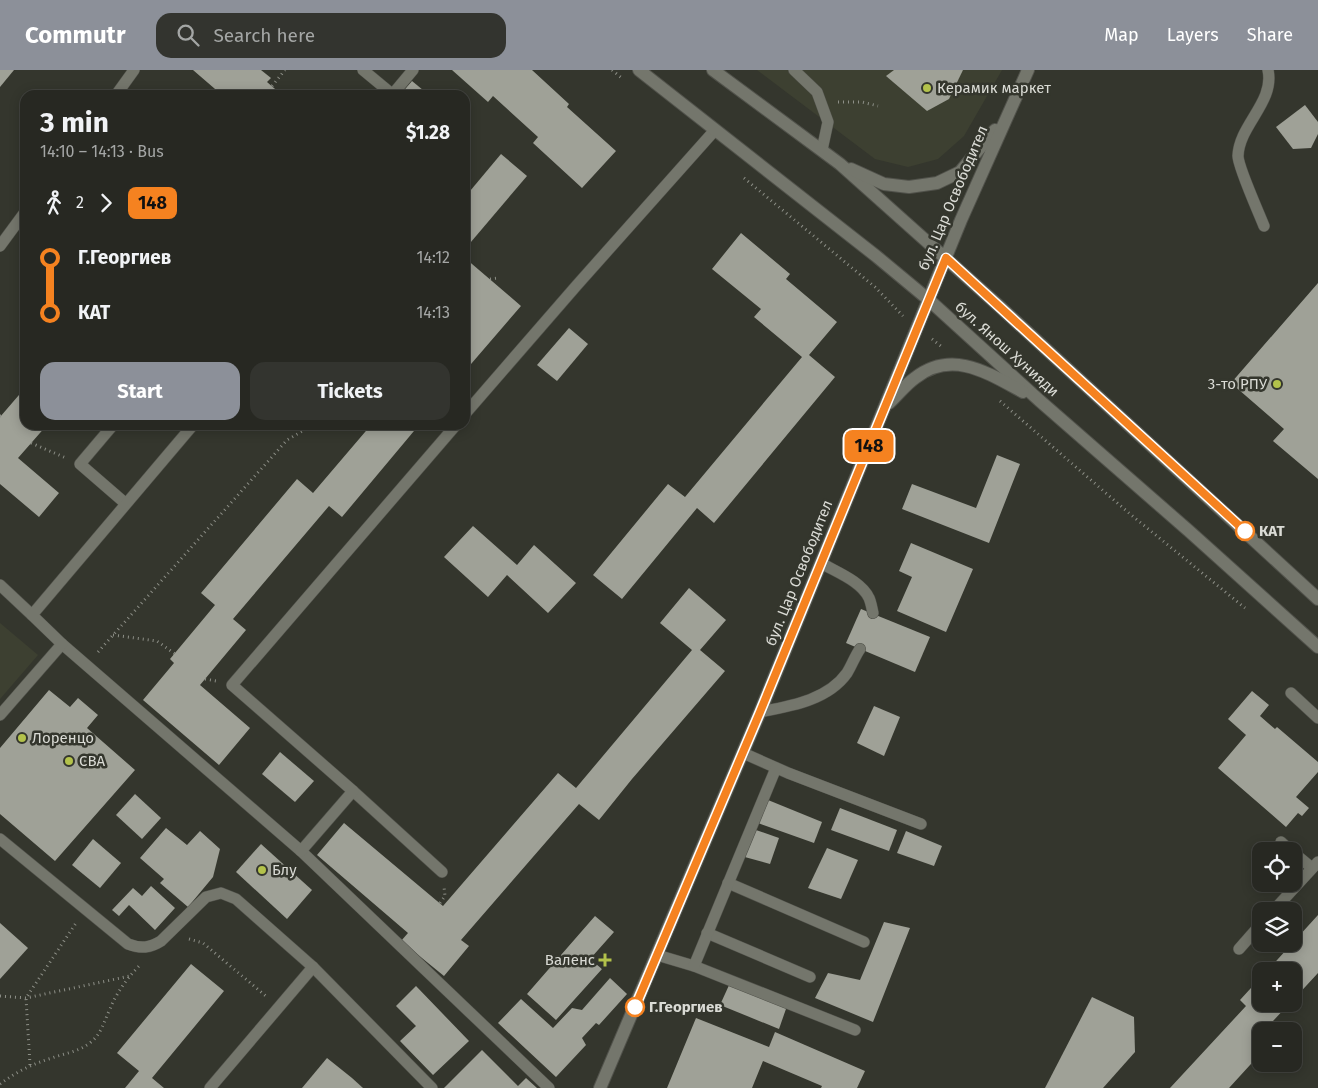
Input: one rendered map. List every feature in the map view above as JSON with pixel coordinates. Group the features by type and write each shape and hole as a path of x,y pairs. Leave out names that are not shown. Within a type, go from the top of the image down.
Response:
{"street":[{"name":"бул. Янош Хунияди","path":"639,70 876,256 929,300 1318,647"},
{"name":"бул. Янош Хунияди","path":"713,70 840,164 946,258 1318,599"},
{"name":"бул. Цар Освободител","path":"600,1088 743,753 946,258 1005,118 1028,70"},
{"path":"840,164 884,184 909,187 937,183 960,172 1005,118"},
{"path":"886,406 915,377 933,368 953,363 971,366 1040,401"}],"lane":[{"path":"120,90 134,70"},
{"path":"363,70 387,90"},
{"path":"396,90 413,70"},
{"path":"794,70 817,92 828,122 822,150"},
{"path":"1264,226 1238,159 1240,141 1268,91 1270,78 1268,70"},
{"path":"470,408 582,278 715,130"},
{"path":"0,246 20,219"},
{"path":"109,430 80,464 126,503"},
{"path":"32,615 189,430"},
{"path":"442,872 232,685 452,430"},
{"path":"821,563 852,581 862,590 869,598 874,613"},
{"path":"0,585 62,644 301,852 549,1088"},
{"path":"0,716 62,644"},
{"path":"760,712 798,705 832,689 846,673 860,649"},
{"path":"1291,693 1318,718"},
{"path":"743,753 776,768 921,824"},
{"path":"694,966 776,768"},
{"path":"301,852 353,791"},
{"path":"0,839 128,944 136,947 145,948 161,941 206,897 221,893 236,899 313,967 432,1088"},
{"path":"1281,902 1315,865 1302,857"},
{"path":"728,883 864,942"},
{"path":"708,933 810,977"},
{"path":"1239,949 1252,934"},
{"path":"657,956 694,966 855,1030"},
{"path":"210,1088 313,967"}],"path":[{"path":"272,86 285,70"},
{"path":"612,70 627,82"},
{"path":"837,102 862,102 878,106"},
{"path":"738,173 875,288 917,329 941,345 953,363"},
{"path":"490,279 498,278"},
{"path":"999,400 1130,514 1249,612"},
{"path":"86,665 287,440 304,430"},
{"path":"31,443 80,464"},
{"path":"112,635 157,641 174,654"},
{"path":"30,1065 26,998 86,908"},
{"path":"182,939 193,939 203,943 279,1007"},
{"path":"0,1084 30,1065 74,1052 91,1042 105,1023 110,1008 130,976 143,962"},
{"path":"0,996 26,998 130,976"}],"shaded area":[{"path":"757,70 1002,70 964,136 938,159 908,167 875,159"},
{"path":"0,623 38,655 0,699"}],"building":[{"path":"0,70 14,70 0,87"},
{"path":"193,70 261,70 271,78 267,82 276,90 216,90"},
{"path":"452,70 532,70 569,104 567,107 616,151 582,188 533,143 538,137 493,96 488,102"},
{"name":"Керамик маркет","path":"894,70 963,70 949,99 927,111 886,76"},
{"path":"412,81 423,90 404,90"},
{"path":"1305,105 1318,122 1318,134 1311,148 1293,149 1276,127"},
{"path":"501,154 527,176 470,243 470,191"},
{"path":"741,233 790,274 786,279 837,322 809,355 835,377 714,523 697,508 622,599 593,575 668,484 685,497 802,357 754,317 761,309 712,269"},
{"path":"470,262 521,306 470,365"},
{"path":"1318,283 1318,479 1273,441 1284,429 1231,383"},
{"path":"569,328 588,344 557,381 537,365"},
{"path":"20,394 20,430 43,430 18,458 59,493 39,517 0,484 0,417"},
{"path":"367,430 415,430 342,517 329,506 233,619 246,630 200,685 250,728 219,765 143,700 174,663 170,659 215,605 201,593 297,479 313,493"},
{"path":"997,455 1020,464 989,543 902,509 912,484 976,508"},
{"path":"473,526 517,565 534,545 576,583 548,613 507,575 488,597 444,557"},
{"path":"911,543 973,569 946,632 897,611 912,577 899,571"},
{"path":"689,588 726,620 700,650 725,671 599,820 579,804 461,940 469,946 444,976 401,941 408,933 317,855 344,823 443,906 558,773 576,788 692,650 660,623"},
{"path":"861,609 930,637 915,672 846,643"},
{"path":"49,690 70,707 78,698 98,715 87,728 135,770 55,861 0,814 0,748"},
{"path":"1252,691 1269,705 1260,716 1275,729 1277,727 1318,762 1318,772 1296,797 1309,808 1302,816 1298,813 1286,827 1218,768 1246,735 1228,719"},
{"path":"874,706 900,717 884,756 857,743"},
{"path":"280,752 314,781 295,802 262,774"},
{"path":"135,794 161,818 142,839 116,815"},
{"path":"768,800 822,822 814,843 758,823"},
{"path":"840,808 897,830 889,851 831,830"},
{"path":"166,828 187,845 200,831 220,849 213,877 188,907 160,883 164,879 140,858"},
{"path":"753,829 779,838 770,864 741,856"},
{"path":"906,831 942,846 934,866 897,853"},
{"path":"93,839 121,863 100,888 72,865"},
{"path":"261,844 312,890 287,919 236,872"},
{"path":"827,848 858,860 841,899 808,888"},
{"path":"151,886 175,908 155,930 129,905 119,916 112,910 133,888 142,896"},
{"path":"1318,915 1318,973 1302,990 1302,962 1275,962 1284,952 1302,952 1302,933"},
{"path":"595,916 614,932 590,959 602,969 556,1020 527,994"},
{"path":"884,922 910,928 873,1022 815,998 828,973 860,980"},
{"path":"0,923 28,948 0,979"},
{"path":"191,964 224,991 152,1078 164,1088 125,1088 139,1071 117,1053"},
{"path":"610,978 627,994 599,1025 596,1023 582,1038 586,1045 556,1077 498,1023 521,999 553,1028 572,1008 582,1010"},
{"path":"730,983 787,1006 779,1029 720,1005"},
{"path":"416,986 469,1041 433,1075 400,1041 416,1026 396,1006"},
{"path":"1252,987 1252,1012 1281,1012 1274,1022 1252,1022 1252,1063 1229,1088 1170,1088 1246,1006 1240,1000"},
{"path":"1092,997 1134,1017 1135,1052 1103,1088 1045,1088"},
{"path":"696,1018 769,1047 775,1032 865,1071 857,1088 821,1088 822,1086 763,1061 752,1088 667,1088"},
{"path":"482,1050 518,1086 526,1078 537,1088 444,1088"},
{"path":"327,1058 352,1078 363,1088 302,1088"}],"bus line":[{"name":"148","path":"635,1007 760,712 946,258 1245,531"}],"place":[{"name":"Керамик маркет","path":"927,88"},
{"name":"3-то РПУ","path":"1277,384"},
{"name":"КАТ","path":"1245,531"},
{"name":"Лоренцо","path":"22,738"},
{"name":"CBA","path":"69,761"},
{"name":"Блу","path":"262,870"},
{"name":"Валенс","path":"605,960"},
{"name":"Г.Георгиев","path":"635,1007"}]}
